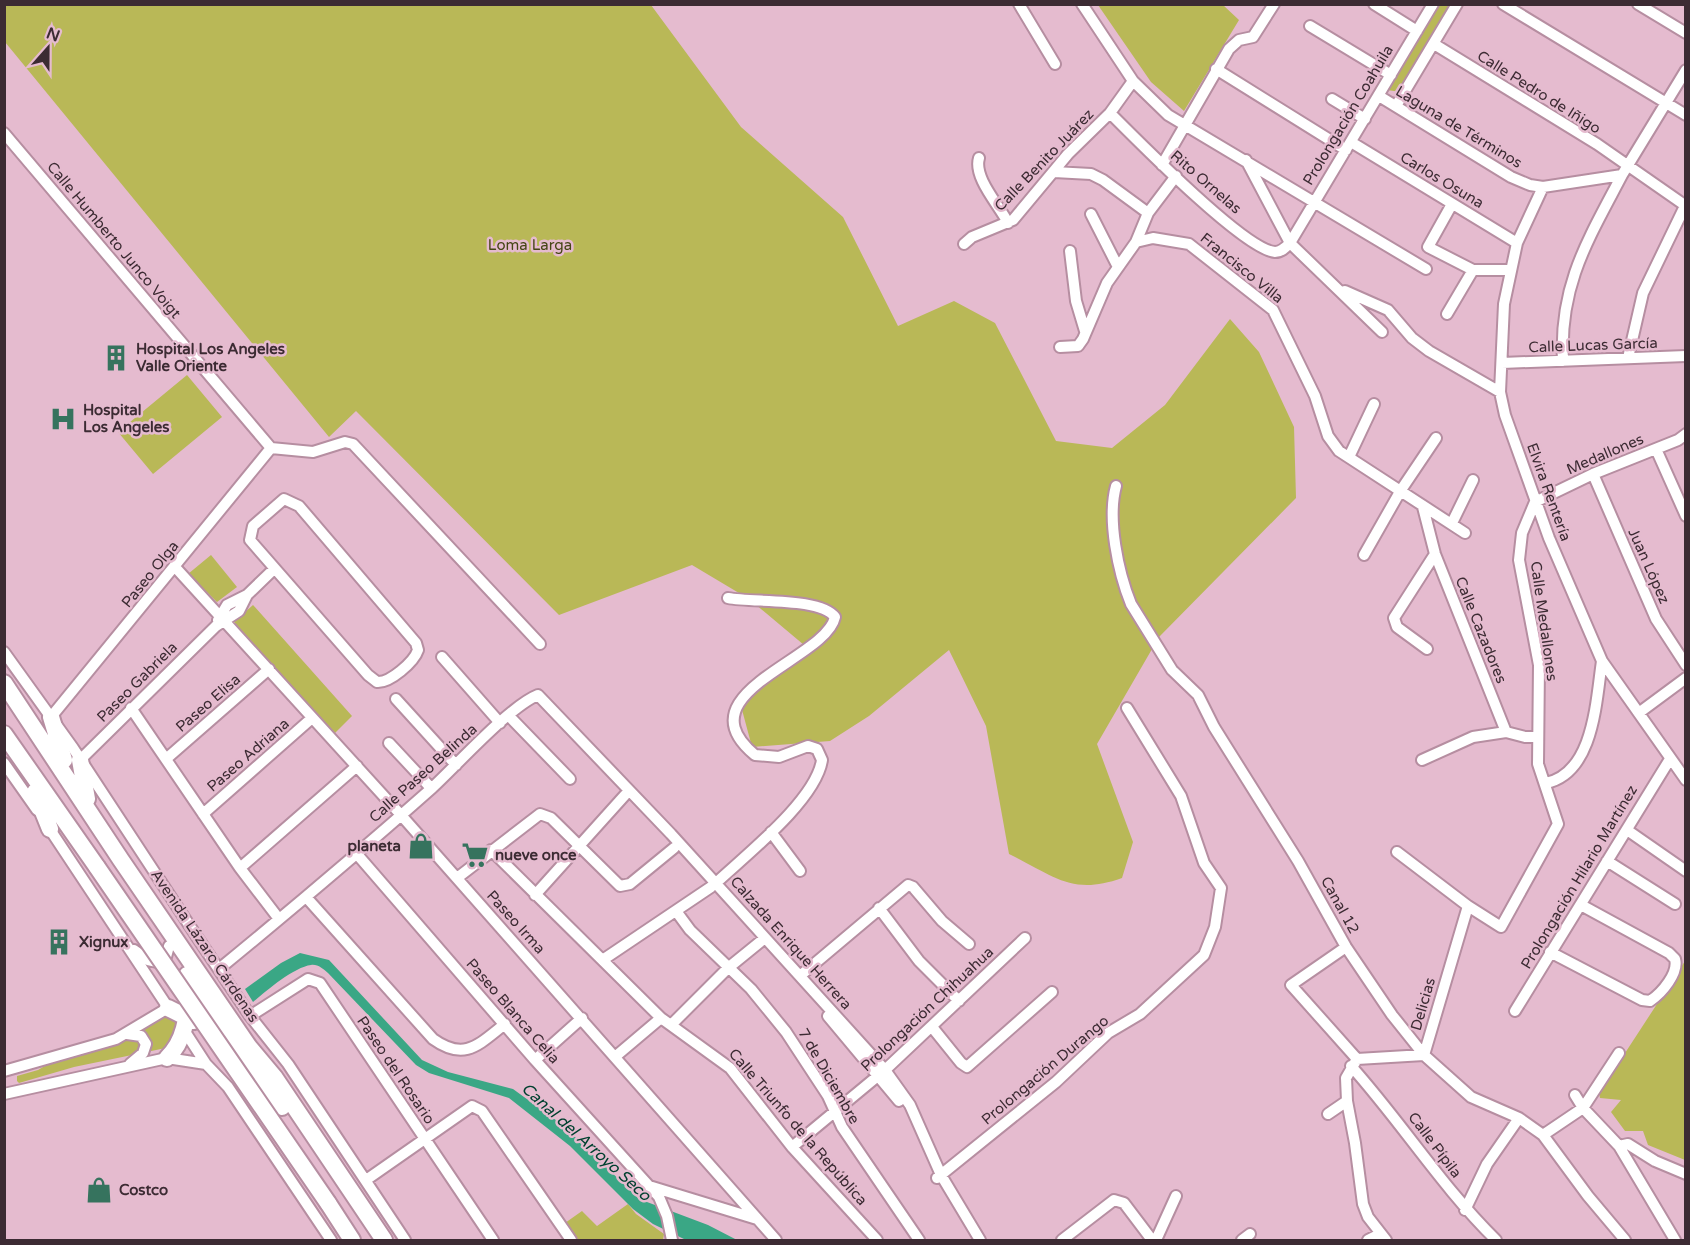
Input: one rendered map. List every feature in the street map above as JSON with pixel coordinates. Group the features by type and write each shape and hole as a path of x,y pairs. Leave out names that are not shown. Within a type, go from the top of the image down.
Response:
{"highway":[{"name":"Avenida Lázaro Cárdenas","path":"4,683 71,781 121,860 249,1047 282,1087 384,1240"},
{"path":"51,717 71,781"},
{"path":"4,734 352,1240"},
{"path":"22,760 50,830"},
{"path":"81,760 90,812"},
{"path":"121,860 129,883 226,1037 258,1075 326,1166 338,1172"},
{"path":"167,1058 178,1047 186,1018 190,981"},
{"path":"168,1008 226,1037"},
{"path":"186,1018 210,1011"},
{"path":"331,1208 337,1230 343,1240"}],"street":[{"path":"1019,4 1055,64"},
{"path":"1082,4 1133,81 1160,108 1183,125 1314,201 1421,267"},
{"path":"1162,165 1183,125 1235,41 1252,37 1274,4"},
{"path":"1374,4 1417,31"},
{"name":"Prolongación Coahuila","path":"1290,243 1433,4"},
{"path":"1396,106 1457,4"},
{"path":"1503,4 1686,115"},
{"path":"1638,4 1686,33"},
{"path":"1310,26 1391,75"},
{"name":"Calle Pedro de Iñigo","path":"1434,45 1597,144 1624,171 1685,206"},
{"name":"Carlos Osuna","path":"1216,69 1517,243"},
{"path":"1563,361 1562,329 1571,282 1584,248 1624,171 1686,70"},
{"name":"Calle Benito Juárez","path":"964,244 972,237 1008,223 1068,154 1110,113 1133,81"},
{"name":"Laguna de Términos","path":"1379,96 1511,177 1530,185 1543,187 1624,171"},
{"path":"1332,99 1365,119"},
{"name":"Rito Ornelas","path":"1110,113 1210,209 1263,247 1278,252 1290,243"},
{"name":"Calle Humberto Junco Voigt","path":"4,134 271,448"},
{"path":"979,158 978,166 983,181 1008,223"},
{"path":"1245,160 1290,243 1382,332"},
{"path":"1054,172 1091,174 1103,180 1148,213"},
{"path":"1060,347 1078,346 1117,265 1136,242 1148,213 1176,176"},
{"name":"Elvira Rentería","path":"1543,187 1517,243 1510,270 1502,317 1500,392 1535,502 1602,661 1686,780"},
{"path":"1452,204 1428,247 1473,270 1510,270"},
{"path":"1628,358 1638,310 1646,286 1685,206"},
{"path":"1091,214 1117,265"},
{"name":"Francisco Villa","path":"1136,242 1153,238 1190,244 1274,310 1315,396 1328,436 1338,451 1349,457"},
{"path":"1070,251 1076,301 1085,331"},
{"path":"1447,314 1473,270"},
{"path":"1339,288 1388,310 1412,338 1429,351 1500,392"},
{"name":"Calle Lucas García","path":"1502,363 1686,356"},
{"path":"1374,404 1349,457 1465,533"},
{"name":"Medallones","path":"1535,502 1686,434"},
{"path":"1364,555 1401,490 1436,438"},
{"path":"271,448 313,452 345,442 356,447 540,644"},
{"name":"Paseo Olga","path":"51,717 271,448"},
{"path":"1656,449 1686,516"},
{"name":"Juan López","path":"1593,474 1656,619 1686,665"},
{"path":"1452,523 1473,480"},
{"name":"Canal 12","path":"1116,486 1112,502 1113,522 1131,604 1172,670 1198,695 1214,727 1298,861 1346,947 1392,1016 1424,1055 1471,1097 1519,1118 1543,1135 1588,1196 1625,1240"},
{"path":"287,499 299,506 413,639 418,653 388,680 377,682 274,569 252,543 249,534 253,526 277,502 287,499"},
{"name":"Calle Medallones","path":"1468,906 1501,927 1558,824 1538,764 1539,665 1520,560 1522,533 1535,502"},
{"name":"Calle Cazadores","path":"1423,507 1435,554 1506,732"},
{"path":"1427,649 1397,627 1394,618 1435,554"},
{"name":"Paseo Irma","path":"175,567 220,621 269,669 401,815 776,1240"},
{"name":"Paseo Gabriela","path":"81,760 220,621 239,611 247,595 274,569"},
{"path":"604,959 713,885 771,832 799,802 821,767 822,760 814,747 801,747 779,757 767,758 755,755 736,738 735,717 744,697 765,678 820,638 832,625 835,617 828,610 807,604 728,598"},
{"name":"Avenida Lázaro Cárdenas","path":"4,652 81,760 250,1016 288,1064 405,1240"},
{"path":"442,657 570,779"},
{"path":"1546,783 1564,777 1579,759 1593,714 1602,661"},
{"name":"Paseo Elisa","path":"166,759 269,669"},
{"path":"1640,712 1686,678"},
{"name":"Calle Paseo Belinda","path":"219,969 401,815 505,719 535,696"},
{"name":"Calzada Enrique Herrera","path":"535,696 674,848 713,885"},
{"name":"Calzada Enrique Herrera","path":"535,696 713,885 910,1105 938,1177 974,1240"},
{"path":"396,699 456,765"},
{"path":"131,708 240,868 279,919"},
{"name":"Prolongación Durango","path":"938,1177 1056,1082 1108,1033 1140,1014 1204,955 1215,927 1221,888 1204,863 1181,796 1127,708"},
{"name":"Paseo Adriana","path":"203,814 312,718"},
{"path":"1422,760 1473,737 1506,732 1525,737 1537,737"},
{"path":"389,743 431,788"},
{"name":"Prolongación Hilario Martínez","path":"1515,1011 1670,759"},
{"path":"4,763 168,1008 186,1018 206,1064 228,1087 331,1240"},
{"path":"240,868 357,766"},
{"path":"535,895 625,795"},
{"path":"457,878 540,814 551,818 620,886 630,884 674,848"},
{"path":"1627,830 1686,871"},
{"path":"771,832 800,871"},
{"name":"Calle Triunfo de la República","path":"491,850 535,895 604,959 661,1018 730,1068 792,1147 877,1240"},
{"path":"1397,852 1468,906"},
{"name":"Paseo Blanca Celia","path":"356,853 659,1197 667,1216 672,1240"},
{"path":"1607,861 1674,904"},
{"path":"801,975 908,885 914,887 942,921 969,944"},
{"path":"306,897 434,1040 445,1048 453,1051 470,1049 505,1024"},
{"path":"1550,952 1642,1000 1650,1001 1658,996 1677,965 1675,959 1660,947 1581,905"},
{"name":"Delicias","path":"1424,1055 1468,906"},
{"path":"879,908 919,961 959,1000"},
{"name":"7 de Diciembre","path":"675,911 769,1008 828,1096 835,1114 919,1240"},
{"path":"121,937 142,957 152,962 163,959 169,946"},
{"name":"Prolongación Chihuahua","path":"792,1147 835,1114 882,1073 1025,938"},
{"path":"671,1025 728,968 763,940"},
{"name":"Calzada Enrique Herrera","path":"763,940 801,975 882,1073"},
{"name":"Calle Pípila","path":"1346,947 1291,985 1354,1063 1465,1210 1496,1240"},
{"name":"Paseo del Rosario","path":"250,1016 308,979 320,983 493,1240"},
{"path":"932,1027 961,1063 968,1067 1052,992"},
{"path":"4,1071 103,1044 127,1034 168,1008"},
{"path":"536,1060 582,1018"},
{"path":"616,1056 661,1018"},
{"path":"127,1034 141,1036 146,1044 143,1053 130,1064"},
{"path":"1543,1135 1583,1108 1619,1053"},
{"path":"1368,1240 1383,1237 1368,1217 1363,1204 1356,1143 1347,1101 1346,1078 1354,1063 1424,1055"},
{"path":"25,1067 10,1077 8,1093 130,1064 167,1058 206,1064"},
{"path":"228,1087 232,1076 237,1071 258,1075"},
{"path":"1575,1095 1583,1108 1619,1146 1675,1240"},
{"path":"1328,1114 1347,1101"},
{"path":"366,1180 468,1107 477,1108 571,1240"},
{"path":"1465,1210 1487,1164 1519,1118"},
{"path":"1619,1146 1628,1144 1655,1161 1686,1174"},
{"name":"Calzada Enrique Herrera","path":"938,1177 980,1240"},
{"path":"648,1186 759,1220"},
{"path":"1062,1240 1114,1200 1120,1201 1154,1240 1176,1196"}],"green space":[{"name":"Loma Larga","path":"4,5 651,5 741,127 843,217 898,326 954,301 995,323 1056,441 1112,448 1165,405 1230,319 1259,352 1294,427 1296,498 1159,637 1097,744 1133,842 1122,878 1090,885 1076,884 1051,876 1009,854 986,726 949,650 869,716 830,741 752,747 741,706 804,645 749,599 692,565 559,615 356,411 329,437 5,42"},
{"path":"1098,5 1223,5 1239,20 1184,111 1151,82"},
{"path":"1437,5 1456,5 1401,92 1387,90"},
{"path":"187,375 222,417 153,474 118,432"},
{"path":"211,555 237,587 217,602 188,574"},
{"path":"253,605 352,716 334,734 234,622"},
{"path":"1685,961 1685,1160 1648,1145 1643,1131 1625,1131 1611,1112 1621,1100 1600,1098 1599,1093"},
{"path":"170,1012 188,1038 185,1044 74,1067 19,1083 17,1081 17,1076 38,1070 55,1060"},
{"path":"628,1204 636,1214 664,1234 663,1240 577,1240 565,1223 582,1211 597,1226"}],"shaded area":[{"path":"300,953 329,960 422,1060 448,1072 513,1089 564,1126 639,1199 708,1225 737,1240 686,1240 653,1224 633,1209 570,1146 509,1098 429,1073 416,1065 328,973 318,966 311,965 297,970 253,1002 245,989 281,963"}],"place":[{"name":"Hospital Los Angeles Valle Oriente","path":"116,358"},
{"name":"Hospital Los Angeles","path":"63,419"},
{"name":"planeta","path":"421,846"},
{"name":"nueve once","path":"475,855"},
{"name":"Xignux","path":"59,942"},
{"name":"Costco","path":"99,1190"}],"water label":[{"name":"Canal del Arroyo Seco","path":"586,1142"}]}
